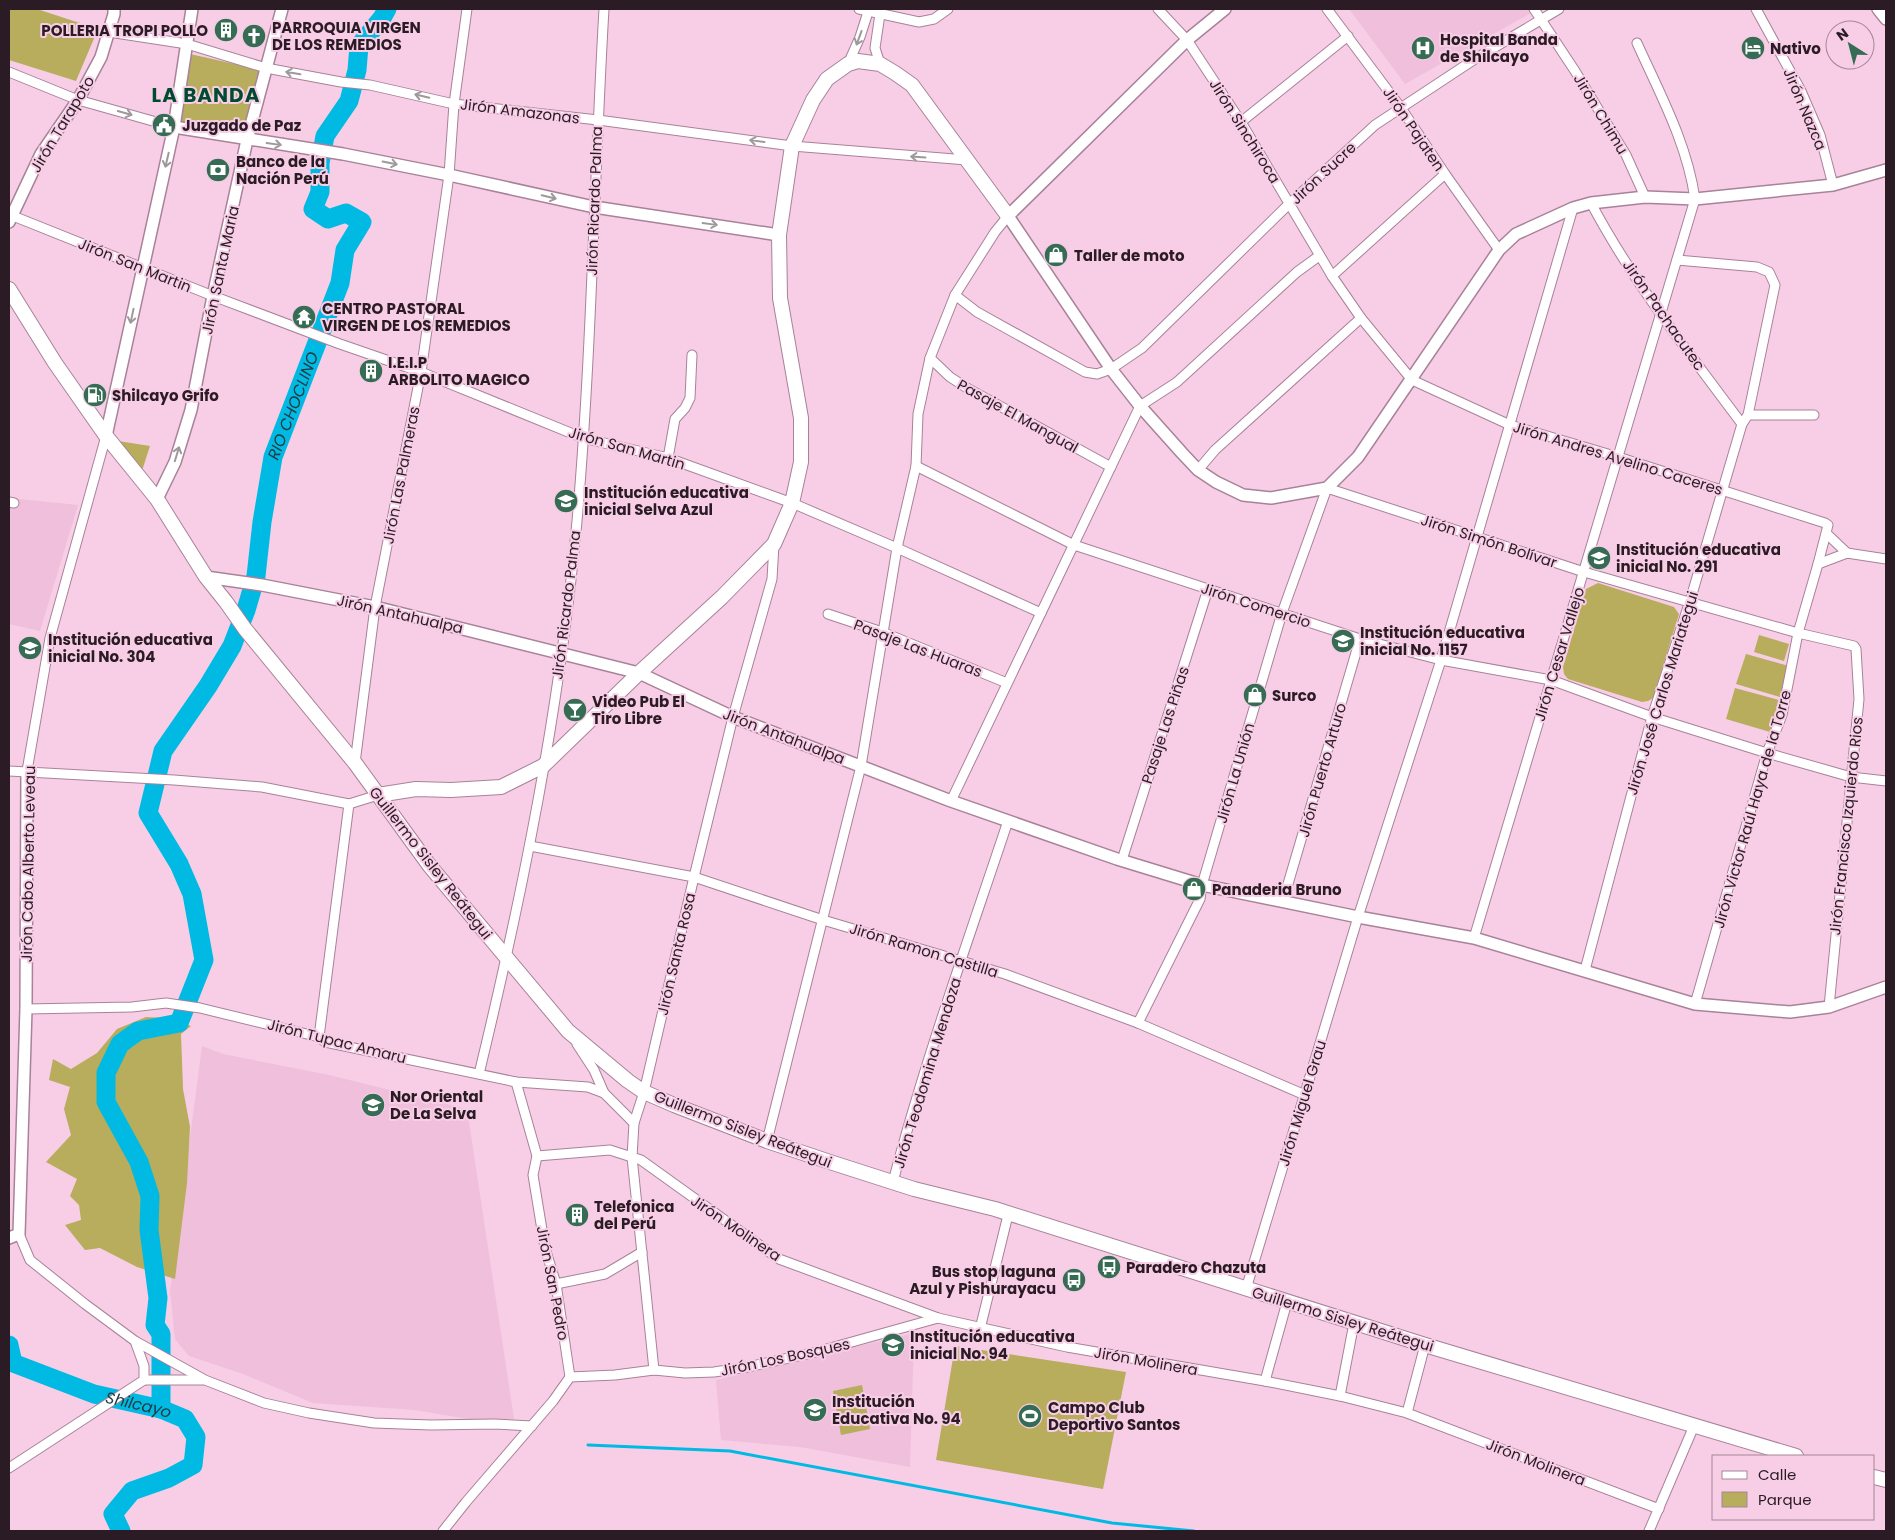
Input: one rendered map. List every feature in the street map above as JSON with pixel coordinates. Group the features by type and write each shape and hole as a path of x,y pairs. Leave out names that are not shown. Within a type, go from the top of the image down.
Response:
{"main road":[{"path":"378,795 416,790 501,787 543,766 639,673 722,597 774,544 792,503 801,462 801,418 780,298 779,235 792,146 813,100 828,79 848,64 858,61 880,64 912,85 1008,216"},
{"name":"Guillermo Sisley Reátegui","path":"9,289 55,363 106,436 157,499 206,577 245,630 355,763 429,865 568,1031 644,1092 767,1141 893,1182 995,1209 1008,1215 1246,1290 1793,1455"}],"street":[{"name":"Jirón Tarapoto","path":"11,219 41,154 78,100 101,57 114,9"},
{"name":"Jirón Cabo Alberto Leveau","path":"13,1236 26,1009 27,771 50,638 106,436 174,127 192,9"},
{"name":"Jirón Santa Maria","path":"157,499 175,462 191,410 213,296 247,140 282,9"},
{"name":"Jirón Las Palmeras","path":"355,763 376,607 421,372 448,175 454,104 467,9"},
{"name":"Jirón Ricardo Palma","path":"478,1074 507,958 530,846 561,653 576,524 583,438 604,9"},
{"path":"858,9 919,22 934,19 948,9"},
{"name":"Jirón Sinchiroca","path":"1158,9 1187,40 1241,122 1332,276 1361,318 1412,380"},
{"path":"767,1141 861,766 897,548 916,466 918,414 930,358 955,295 995,232 1008,216 1187,40 1225,9"},
{"name":"Jirón Pajaten","path":"1327,9 1401,108 1499,250"},
{"name":"Jirón Chimu","path":"1534,9 1626,155 1645,197"},
{"name":"Jirón Sucre","path":"1111,369 1142,348 1289,204 1375,125 1475,59 1559,9"},
{"name":"Jirón Nazca","path":"1756,9 1801,91 1820,134 1833,185"},
{"path":"1878,9 1886,19"},
{"path":"848,64 860,37 868,12"},
{"path":"880,14 875,48 880,64"},
{"name":"Jirón Amazonas","path":"109,32 187,44 266,68 341,82 370,85 454,104 598,120 792,146 967,160"},
{"path":"1241,122 1348,36"},
{"path":"1637,43 1683,145 1692,173 1696,199"},
{"path":"9,72 78,100 174,127 343,154 594,207 779,235"},
{"path":"1008,216 1111,369 1140,406 1198,470 1216,482 1243,495 1271,498 1327,488 1358,457 1499,250 1516,234 1572,208 1591,203 1645,197 1696,199 1833,185 1886,170"},
{"path":"1332,276 1445,174"},
{"name":"Jirón Cesar Vallejo","path":"1474,938 1696,199"},
{"name":"Jirón Pachacutec","path":"1591,203 1606,231 1661,315 1742,424"},
{"name":"Jirón Miguel Grau","path":"1246,1290 1358,917 1441,660 1572,208"},
{"name":"Jirón San Martin","path":"11,219 340,344 421,372 583,438 668,458 792,503 1041,613"},
{"path":"951,801 1140,406 1177,382 1297,272 1320,256"},
{"name":"Jirón José Carlos Mariategui","path":"1585,970 1652,717 1690,601 1742,424 1748,415 1775,286 1769,272 1757,267 1677,260"},
{"path":"955,295 977,312 1084,372 1097,374 1111,369"},
{"path":"1198,470 1215,450 1361,318"},
{"path":"668,458 675,419 685,408 690,398 692,356"},
{"name":"Pasaje El Mangual","path":"930,358 967,388 1111,467"},
{"name":"Jirón Andres Avelino Caceres","path":"1412,380 1510,425 1618,456 1825,523 1827,529"},
{"path":"1748,415 1814,414"},
{"name":"Jirón Comercio","path":"916,466 1074,545 1360,639 1441,660 1551,680 1652,717 1767,753 1851,776 1886,781"},
{"name":"Jirón Simón Bolívar","path":"1327,488 1584,572 1798,633 1854,646"},
{"name":"Jirón La Unión","path":"1138,1023 1200,899 1202,885 1282,613 1327,488"},
{"path":"1827,529 1846,553"},
{"name":"Jirón Victor Raúl Haya de la Torre","path":"1695,1004 1767,753 1782,715 1798,633 1827,529"},
{"name":"Jirón Santa Rosa","path":"654,1370 632,1157 634,1123 644,1092 733,717 772,579 774,544"},
{"path":"1818,564 1846,553 1886,559"},
{"name":"Jirón Antahualpa","path":"206,577 262,585 376,607 639,673 733,717 951,801 1122,860 1202,885 1358,917 1474,938 1695,1004 1790,1012 1829,1007 1886,987"},
{"name":"Pasaje Las Piñas","path":"1122,860 1208,589"},
{"name":"Pasaje Las Huaras","path":"828,614 882,632 1007,684"},
{"name":"Jirón Puerto Arturo","path":"1283,901 1360,639"},
{"name":"Jirón Francisco Izquierdo Rios","path":"1829,1007 1859,699 1856,649 1854,646"},
{"path":"9,771 262,787 349,804 378,795"},
{"path":"319,1037 349,804"},
{"name":"Jirón Teodomina Mendoza","path":"893,1182 961,961 1008,821"},
{"name":"Jirón Ramon Castilla","path":"530,846 694,876 822,920 1006,974 1138,1023 1305,1095"},
{"name":"Jirón Tupac Amaru","path":"26,1009 132,1007 166,1003 200,1008 319,1037 325,1042 516,1082 588,1087 604,1093 634,1123"},
{"path":"568,1031 594,1070 604,1093"},
{"name":"Jirón San Pedro","path":"516,1082 537,1156 533,1175 545,1248 556,1284 570,1377"},
{"name":"Jirón Molinera","path":"537,1156 610,1150 641,1160 779,1259 938,1318 980,1329 1076,1349 1265,1381 1406,1412 1660,1509"},
{"path":"980,1329 1008,1215"},
{"path":"13,1236 30,1260 135,1341 205,1380 264,1403 309,1413 374,1423 532,1426"},
{"path":"556,1284 605,1274 642,1252"},
{"path":"1265,1381 1287,1302"},
{"name":"Jirón Los Bosques","path":"570,1377 615,1375 654,1370 685,1373 714,1372 748,1367 816,1352 938,1318"},
{"path":"1340,1396 1354,1323"},
{"path":"135,1341 144,1366 144,1380"},
{"path":"1406,1412 1425,1345"},
{"path":"443,1531 532,1426 570,1377"},
{"path":"9,1468 144,1380 205,1380"},
{"path":"1649,1531 1694,1426"}],"shaded area":[{"name":"Hospital Banda de Shilcayo","path":"1349,9 1528,9 1531,13 1405,84"},
{"path":"9,498 78,505 40,631 9,624"},
{"path":"202,1046 223,1054 329,1075 467,1109 514,1419 480,1421 415,1410 313,1403 243,1374 189,1356 175,1339 170,1291"},
{"name":"Institución Educativa No. 94","path":"914,1333 910,1467 800,1447 721,1440 716,1380"}],"green space":[{"path":"9,9 37,9 98,29 76,81 9,60"},
{"path":"190,54 261,70 241,137 179,124"},
{"path":"112,440 150,446 139,480"},
{"path":"1598,583 1674,607 1679,614 1653,698 1648,701 1642,702 1568,679 1564,674 1563,667 1586,589"},
{"path":"1759,635 1789,644 1784,661 1754,652"},
{"path":"1746,654 1789,666 1780,697 1736,684"},
{"path":"1735,688 1779,700 1770,732 1726,719"},
{"path":"146,1017 169,1018 191,1026 181,1034 183,1089 190,1127 187,1183 175,1279 137,1267 100,1248 85,1250 65,1225 81,1220 79,1205 70,1196 77,1179 46,1162 71,1135 64,1109 70,1087 49,1080 53,1059 71,1069 97,1053 117,1029"},
{"name":"Campo Club Deportivo Santos","path":"955,1346 1126,1372 1103,1489 936,1460"},
{"path":"862,1385 870,1429 841,1435 833,1391"}],"waterway":[{"name":"RIO CHOCLINO","path":"161,1409 161,1334 155,1325 158,1298 149,1230 150,1196 139,1162 106,1102 106,1073 120,1044 138,1031 179,1023 204,960 192,894 179,864 148,813 163,751 208,686 232,646 246,610 256,576 262,522 273,457 340,283 345,250 362,222 346,213 328,219 313,209 320,192 320,163 325,136 349,101 357,70 359,46 387,9"},
{"name":"Shilcayo","path":"9,1345 13,1363 94,1394 161,1409 185,1419 196,1437 193,1465 169,1478 132,1491 113,1514 121,1531"},
{"path":"588,1445 730,1451 1112,1523 1194,1531"}],"place":[{"name":"POLLERIA TROPI POLLO","path":"226,30"},
{"name":"PARROQUIA VIRGEN DE LOS REMEDIOS","path":"254,36"},
{"name":"Hospital Banda de Shilcayo","path":"1423,48"},
{"name":"Nativo","path":"1753,48"},
{"name":"Juzgado de Paz","path":"164,125"},
{"name":"Banco de la Nación Perú","path":"218,170"},
{"name":"Taller de moto","path":"1056,255"},
{"name":"CENTRO PASTORAL VIRGEN DE LOS REMEDIOS","path":"304,317"},
{"name":"I.E.I.P ARBOLITO MAGICO","path":"371,371"},
{"name":"Shilcayo Grifo","path":"95,395"},
{"name":"Institución educativa inicial Selva Azul","path":"566,501"},
{"name":"Institución educativa inicial No. 291","path":"1599,558"},
{"name":"Institución educativa inicial No. 1157","path":"1343,641"},
{"name":"Institución educativa inicial No. 304","path":"30,648"},
{"name":"Surco","path":"1255,695"},
{"name":"Video Pub El Tiro Libre","path":"575,710"},
{"name":"Panaderia Bruno","path":"1194,889"},
{"name":"Nor Oriental De La Selva","path":"373,1105"},
{"name":"Telefonica del Perú","path":"577,1215"},
{"name":"Paradero Chazuta","path":"1109,1267"},
{"name":"Bus stop laguna Azul y Pishurayacu","path":"1074,1280"},
{"name":"Institución educativa inicial No. 94","path":"893,1345"},
{"name":"Institución Educativa No. 94","path":"815,1410"},
{"name":"Campo Club Deportivo Santos","path":"1030,1416"}],"district":[{"name":"LA BANDA","path":"206,95"}]}
